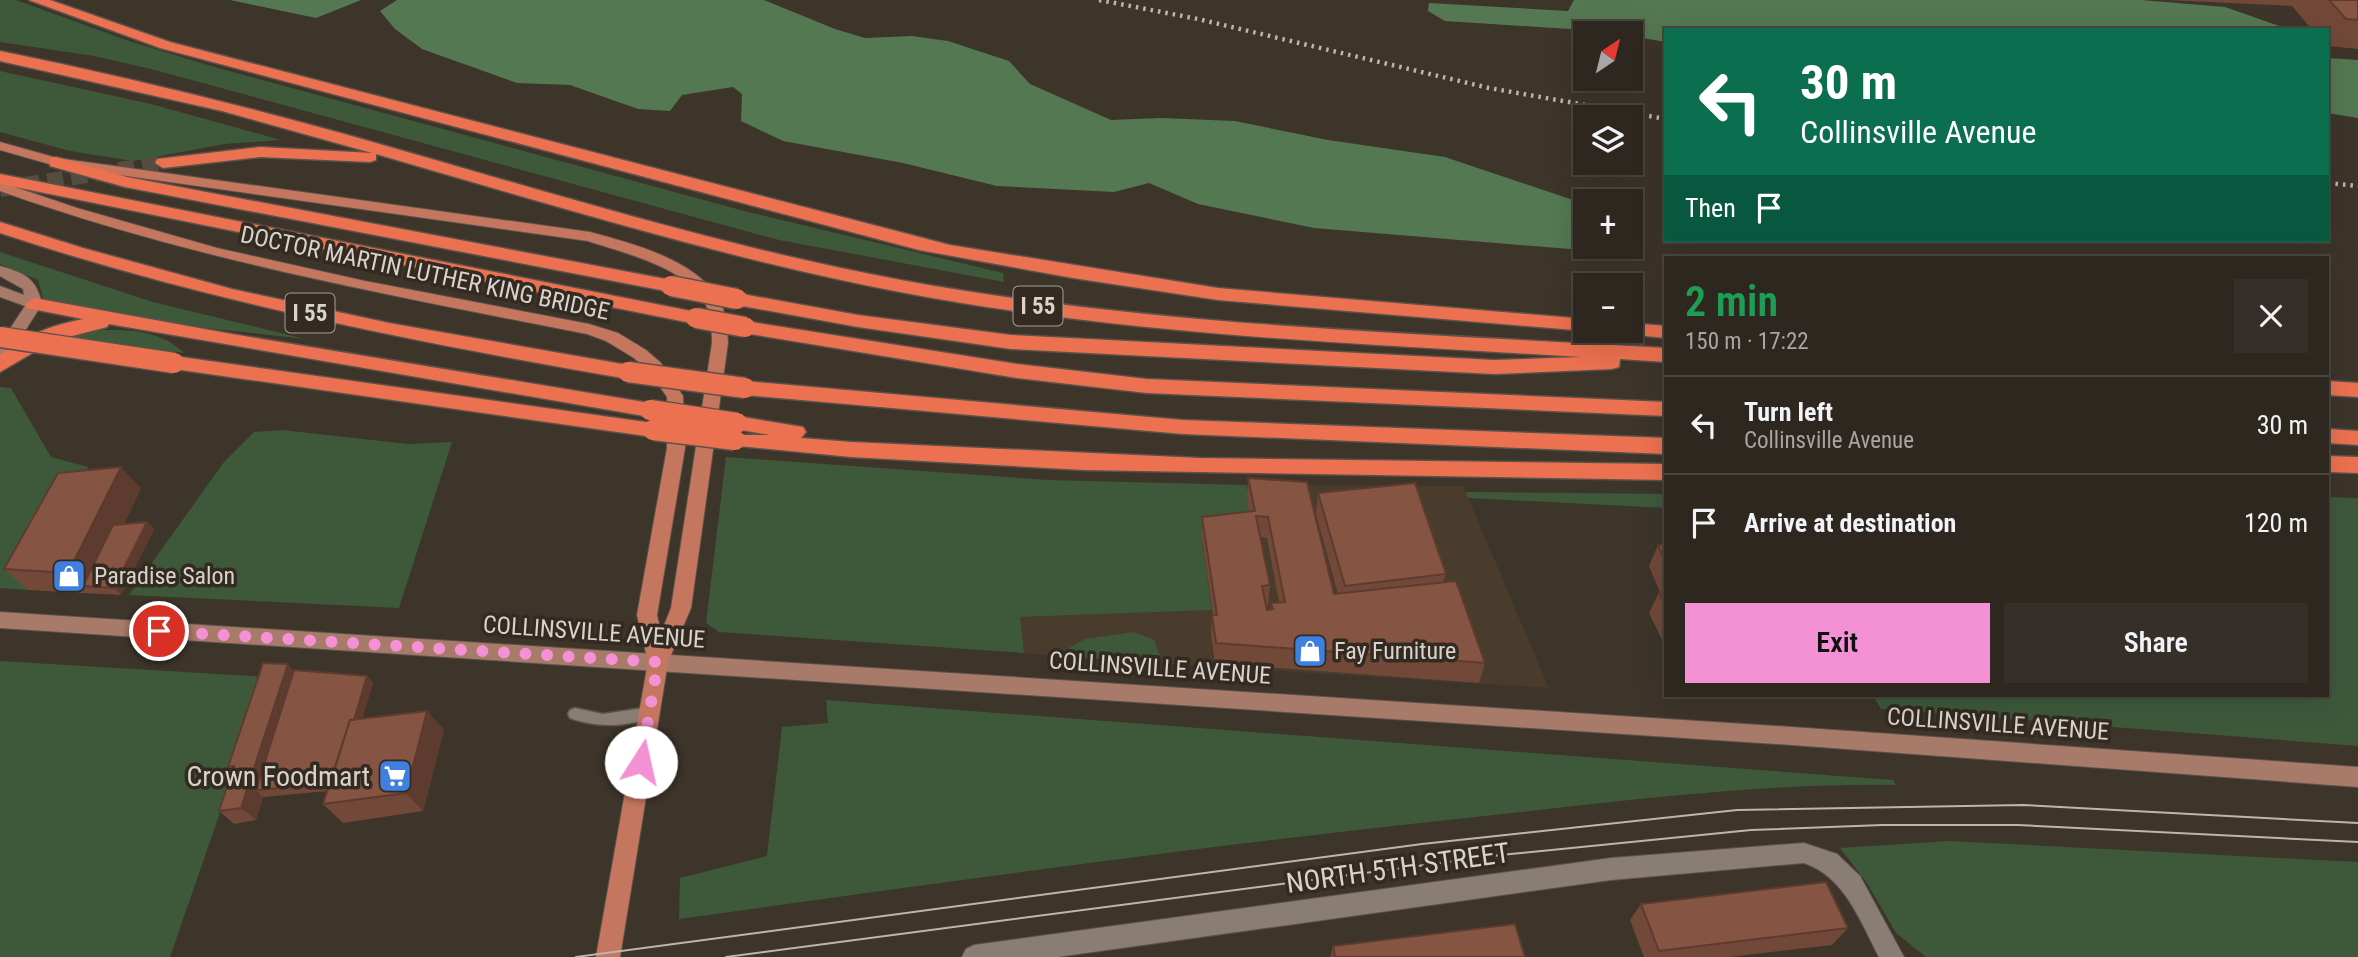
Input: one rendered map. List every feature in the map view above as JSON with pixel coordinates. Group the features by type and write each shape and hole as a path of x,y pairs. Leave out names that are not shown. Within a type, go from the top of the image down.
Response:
{"highway":[{"path":"36,0 165,45 919,244 1023,265 1168,287 1305,302 1573,324"},
{"name":"I 55","path":"0,56 186,95 681,235 900,286 991,300 1261,331 1664,355"},
{"path":"163,163 260,152 346,155 425,163"},
{"path":"56,162 125,182 737,299 939,334 1084,347 1494,367 1606,363 1664,355"},
{"path":"0,179 696,318 1017,371 1147,386 1664,409"},
{"name":"I 55","path":"0,227 81,255 256,302 456,344 744,388 1183,427 1664,446"},
{"path":"34,304 652,420"},
{"path":"0,365 12,354 58,332 77,326 119,321"},
{"path":"1643,330 1664,332"},
{"path":"0,337 174,363 736,431 828,450 1162,465 1664,472"},
{"path":"2329,388 2358,390"},
{"path":"2329,436 2358,438"},
{"path":"2329,464 2358,465"}],"main road":[{"name":"DOCTOR MARTIN LUTHER KING BRIDGE","path":"0,146 56,162 590,237 660,259 697,284 712,301 719,321 718,363 681,608 658,662"},
{"name":"DOCTOR MARTIN LUTHER KING BRIDGE","path":"0,186 117,226 207,251 589,329 628,345 655,367 668,384 677,408 676,447 647,615 658,662"},
{"path":"0,271 16,276 30,287 34,304 0,357"},
{"path":"0,291 34,304"},
{"name":"COLLINSVILLE AVENUE","path":"0,620 1806,737 2358,777"},
{"path":"608,957 658,662"}],"street":[{"name":"NORTH 5TH STREET","path":"974,957 1611,869 1804,853 1829,861 1852,884 1892,957"}],"lane":[{"path":"575,715 603,720 650,713"}],"shaded area":[{"path":"1246,485 1463,486 1549,688 1157,663 1160,656 1069,648 1066,657 1024,653 1019,617 1212,610 1202,538 1247,499"}],"green space":[{"path":"0,0 16,0 132,42 218,68 748,212 1003,273 1004,282 779,240 151,69 94,56 0,42"},
{"path":"230,0 361,0 316,18"},
{"path":"397,0 764,0 835,29 865,38 912,36 948,41 1009,61 1030,84 1111,120 1161,118 1235,121 1328,140 1445,157 1573,200 1573,249 1314,228 1198,204 1149,183 1114,192 997,186 903,163 783,141 741,121 742,94 733,87 682,95 670,111 638,109 570,85 517,83 422,49 395,29 380,11"},
{"path":"1574,0 2141,0 2225,7 2285,28 1664,28 1664,42 1643,38 1643,21 1573,21 1573,29 1445,21 1428,11 1429,3 1568,11"},
{"path":"2329,58 2358,60 2358,118 2329,113"},
{"path":"0,71 151,104 281,140 225,144 133,161 70,151 0,132"},
{"path":"0,252 153,302 305,339 198,327 53,302 43,298 38,280 0,264"},
{"path":"92,330 153,335 184,353 68,337"},
{"path":"0,387 11,388 51,457 88,467 79,494 28,590 0,588"},
{"path":"282,430 408,444 452,442 399,608 129,595 224,462 254,432"},
{"path":"726,457 1048,480 1246,485 1254,532 1202,539 1212,610 1020,617 1024,653 719,632 706,623"},
{"path":"1466,492 1664,494 1664,508 1468,498"},
{"path":"2329,497 2358,498 2358,746 1881,709 1874,697 2329,697"},
{"path":"1134,632 1154,640 1160,656 1157,663 1066,657 1069,648 1085,639"},
{"path":"0,661 267,677 170,957 0,957"},
{"path":"826,700 1893,780 1896,785 1793,787 1690,794 1384,827 1082,864 679,919 680,878 767,856 782,727 828,723"},
{"path":"1949,841 2358,862 2358,957 1926,957 1896,933 1867,883 1840,848"}],"building":[{"path":"2329,0 2358,0 2358,20 2346,19"},
{"path":"121,467 68,573 4,569 58,473"},
{"path":"1248,478 1307,482 1334,594 1456,581 1485,663 1216,643 1212,615 1217,615 1202,517 1255,511","holes":["1256,516 1268,517 1285,602 1271,603 1273,609 1267,610 1262,586 1270,585"]},
{"path":"1415,483 1446,574 1345,586 1318,493"},
{"path":"147,522 114,588 83,586 113,525"},
{"path":"1658,545 1664,545 1664,558"},
{"path":"263,663 288,664 241,808 219,811 234,766 228,767"},
{"path":"294,670 367,676 330,784 256,790"},
{"path":"427,711 406,793 323,804 350,720"},
{"path":"1826,882 1848,928 1659,951 1641,904"},
{"path":"1515,924 1525,957 1335,957 1333,946"}],"tunnel":[{"path":"0,189 163,163"}],"tram line":[{"path":"576,957 1422,844 1737,810 2023,805 2358,823"},
{"path":"726,957 1501,855 1751,830 1882,825 2018,825 2358,842"}],"railway":[{"path":"1099,0 1198,19 1489,88 1664,119"},
{"path":"2329,183 2358,186"}],"place":[{"name":"Paradise Salon","path":"69,576"},
{"name":"Fay Furniture","path":"1310,651"},
{"name":"Crown Foodmart","path":"395,776"}],"route":[{"path":"159,631 658,662 641,762"}]}
